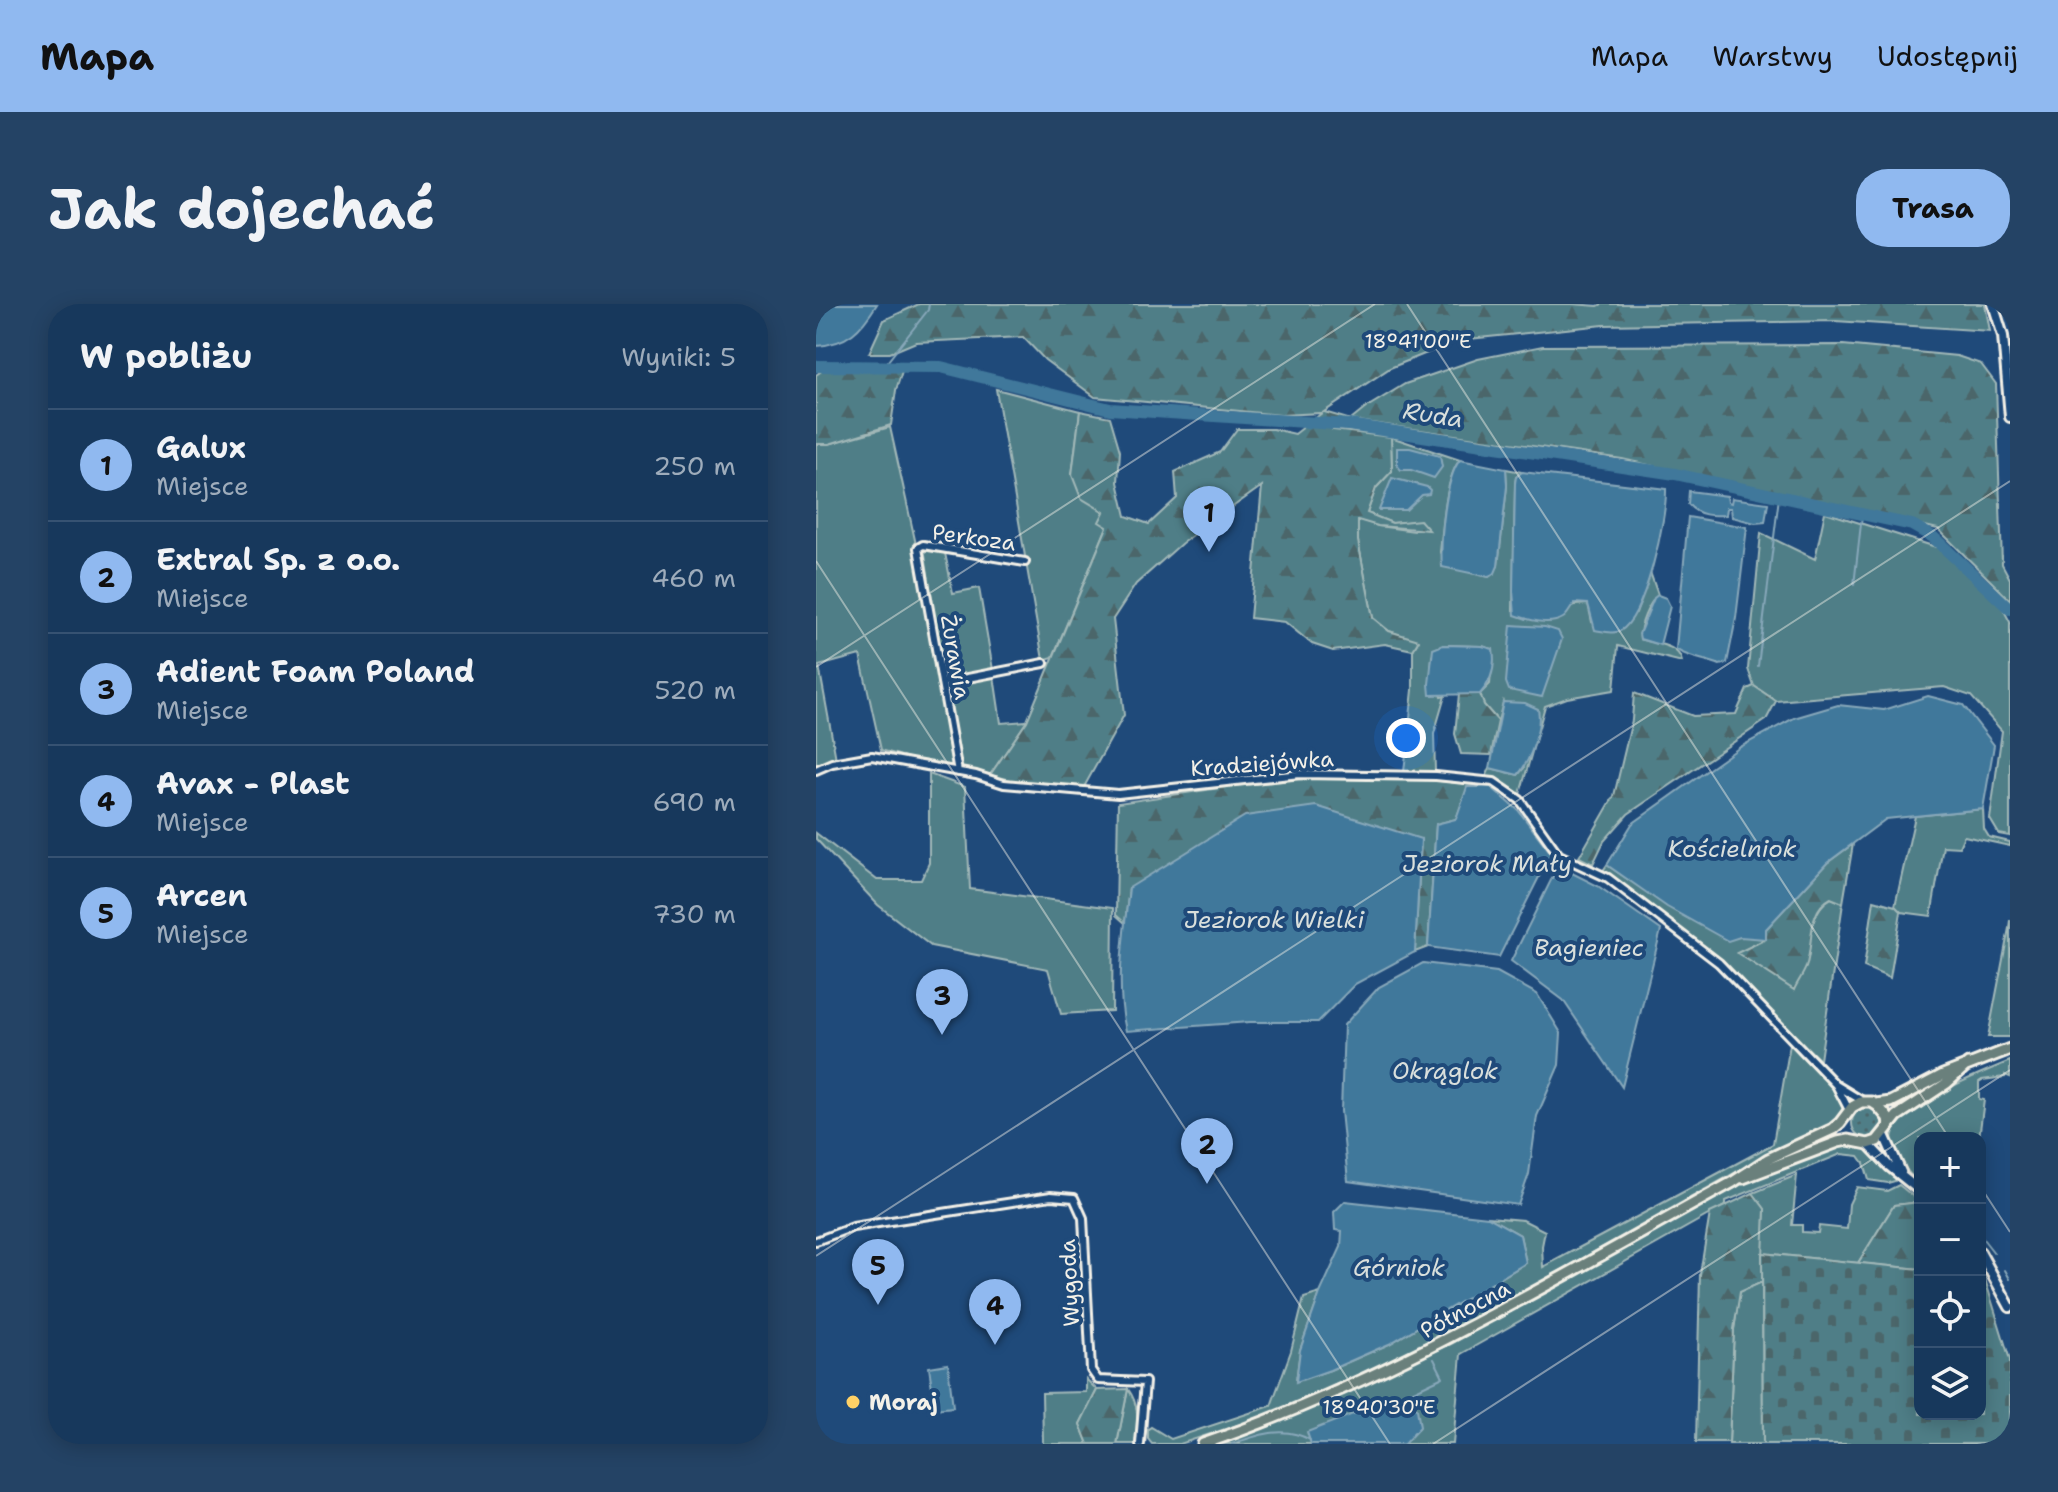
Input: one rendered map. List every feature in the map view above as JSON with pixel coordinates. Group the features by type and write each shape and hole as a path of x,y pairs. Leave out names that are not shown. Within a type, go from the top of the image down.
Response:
{"main road":[{"path":"1993,304 2003,336 2010,417"},
{"path":"1914,1186 1848,1130 1847,1114 1864,1102 1891,1102 1968,1064 2010,1049"},
{"path":"1863,1143 1877,1141 1900,1113 1947,1083 1968,1064"},
{"path":"1876,1104 1888,1118 1887,1130 1903,1176"},
{"name":"Północna","path":"1203,1444 1335,1393 1428,1349 1733,1182 1768,1159 1833,1129 1847,1114"},
{"name":"Północna","path":"1733,1182 1838,1142 1863,1143"},
{"path":"1986,1263 2010,1307"}],"street":[{"name":"Perkoza","path":"918,548 923,545 1025,562"},
{"name":"Żurawia","path":"918,548 958,772"},
{"path":"942,683 1044,663"},
{"name":"Kradziejówka","path":"816,770 832,763 872,756 1015,786 1118,794 1300,774 1436,776 1494,782 1520,800 1559,855 1608,878 1719,963 1836,1085 1864,1102"},
{"name":"Kradziejówka","path":"1836,1085 1847,1114"},
{"name":"Wygoda","path":"816,1241 872,1224 1051,1196 1074,1198 1083,1218 1091,1370 1098,1380 1145,1382 1142,1443"}],"green space":[{"path":"919,304 1985,304 1990,331 1835,321 1604,325 1459,340 1390,368 1324,412 1351,420 1334,430 1391,437 1392,471 1376,488 1367,513 1392,523 1420,520 1429,530 1378,526 1358,520 1358,541 1373,618 1389,631 1419,640 1413,650 1385,644 1333,651 1312,644 1285,622 1250,618 1262,486 1182,543 1136,584 1113,619 1124,715 1084,787 1020,782 990,775 1027,721 1107,527 1099,522 1104,512 1081,498 1072,475 1080,411 1110,417 1120,451 1118,482 1126,516 1149,524 1177,498 1175,472 1220,452 1237,429 1273,429 1295,434 1322,413 1281,415 1095,397 1045,360 1023,337 916,342 890,353 869,353 884,320"},
{"path":"1843,345 1957,356 1981,364 1996,384 2002,564 2010,579 2010,600 1938,529 1622,459 1351,420 1405,384 1478,359 1543,346"},
{"path":"823,370 902,371 891,425 829,444 816,444 816,375"},
{"path":"996,389 1080,411 1072,475 1104,512 1107,527 1053,657 1043,660"},
{"path":"890,427 915,540 953,771 881,750 860,655 819,666 836,759 816,765 816,444 829,444"},
{"path":"1391,437 1460,460 1448,490 1440,552 1471,573 1489,577 1498,566 1506,469 1522,472 1515,483 1513,610 1588,604 1592,622 1636,613 1650,572 1658,595 1645,616 1640,639 1671,648 1682,662 1618,646 1614,690 1567,698 1545,706 1520,794 1486,777 1490,768 1518,775 1524,768 1503,702 1498,721 1484,705 1480,694 1490,684 1493,649 1482,646 1443,645 1432,656 1431,669 1441,697 1445,696 1434,734 1435,771 1404,772 1413,690 1413,650 1418,641 1389,631 1373,618 1358,541 1358,519 1378,526 1414,531 1420,521 1392,523 1367,513 1376,488 1392,471"},
{"path":"1825,512 1939,548 2000,603 2010,622 2010,836 1999,834 1990,819 2002,731 1971,696 1944,687 1776,701 1754,686 1748,669 1761,533 1815,559"},
{"path":"924,548 945,553 953,593 979,588 993,670 944,678"},
{"path":"994,676 1001,723 1027,721 990,775 961,769 947,686"},
{"path":"1754,686 1776,701 1766,720 1628,814 1604,841 1593,864 1579,857 1614,796 1632,720 1634,693 1693,716 1736,714 1747,689"},
{"path":"1459,694 1480,694 1484,705 1498,721 1491,755 1461,754 1455,734"},
{"path":"929,774 965,787 970,889 1113,908 1112,1011 1061,1014 1048,969 931,946 878,905 816,839 816,833 877,880 921,880 929,863"},
{"path":"1313,778 1431,780 1491,787 1468,787 1456,819 1436,824 1428,947 1415,952 1421,839 1129,888 1125,923 1116,915 1118,803"},
{"path":"1983,809 1984,829 1989,837 2010,842 2010,846 1964,836 1959,847 1943,846 1931,916 1901,912 1895,906 1915,816"},
{"path":"1853,844 1843,903 1831,898 1818,911 1806,967 1794,990 1737,953 1766,939 1766,929 1827,863"},
{"path":"1607,865 1702,923 1744,936 1766,939 1738,953 1806,967 1818,911 1831,898 1843,903 1820,1060 1680,928 1602,872"},
{"path":"1874,900 1895,906 1901,912 1890,978 1864,967"},
{"path":"2010,920 2010,1037 1988,1037 2009,928"},
{"path":"1790,1044 1834,1089 1844,1106 1841,1114 1830,1124 1763,1157 1430,1344 1336,1388 1271,1414 1180,1444 1152,1444 1148,1439 1148,1429 1151,1427 1171,1439 1271,1406 1291,1351 1304,1298 1320,1293 1300,1350 1296,1381 1389,1344 1526,1263 1520,1235 1488,1217 1523,1220 1545,1231 1543,1267 1773,1144"},
{"path":"2010,1061 2010,1077 2005,1075 1979,1082 1979,1099 1984,1100 1980,1132 1914,1132 1914,1177 1895,1153 1892,1142 1895,1129 1905,1116 1921,1104"},
{"path":"1867,1108 1873,1109 1881,1117 1881,1129 1873,1137 1867,1138 1861,1137 1853,1129 1852,1123 1853,1117 1861,1109"},
{"path":"1843,1144 1871,1150 1896,1177 1895,1181 1869,1180 1859,1156 1841,1154 1726,1201 1726,1205 1461,1354 1453,1444 1217,1444 1299,1413 1451,1344 1738,1183"},
{"path":"1797,1175 1792,1225 1802,1225 1802,1232 1818,1233 1819,1226 1847,1229 1849,1204 1857,1187 1887,1191 1899,1185 1914,1197 1914,1203 1894,1205 1858,1263 1762,1253 1765,1209 1753,1193"},
{"path":"1753,1193 1765,1209 1762,1282 1740,1292 1734,1329 1729,1442 1696,1442 1700,1274 1710,1213"},
{"path":"1914,1203 1914,1268 1858,1263 1894,1205"},
{"path":"1762,1253 1914,1268 1914,1420 1986,1420 1986,1282 2010,1360 2010,1442 1763,1444"},
{"path":"1762,1282 1763,1444 1729,1444 1734,1329 1740,1291"},
{"path":"1086,1379 1097,1390 1080,1424 1088,1444 1043,1444 1042,1393 1086,1392"},
{"path":"1128,1389 1136,1409 1135,1444 1117,1444"},
{"path":"1128,1389 1117,1444 1088,1444 1080,1424 1097,1390"}],"water":[{"path":"816,304 877,304 865,321 845,339 816,346"},
{"path":"1397,448 1440,456 1442,467 1434,478 1401,470 1397,465"},
{"path":"1460,460 1506,469 1498,566 1489,577 1442,567 1447,495"},
{"path":"1522,472 1666,489 1663,521 1646,588 1629,622 1620,631 1595,630 1588,604 1575,603 1565,617 1552,622 1515,615 1515,483"},
{"path":"1392,478 1427,487 1429,494 1422,495 1406,510 1379,510"},
{"path":"1689,491 1727,496 1731,503 1732,498 1768,503 1765,522 1755,523 1732,517 1731,508 1727,508 1726,515 1701,513 1688,504"},
{"path":"1688,517 1747,527 1736,618 1727,663 1720,665 1676,649"},
{"path":"1658,595 1666,598 1670,606 1660,645 1640,639 1639,634"},
{"path":"1511,625 1545,627 1558,631 1562,639 1542,697 1509,690 1506,682"},
{"path":"1443,645 1493,649 1492,673 1480,694 1430,695 1433,649"},
{"name":"Kościelniok","path":"1928,696 1963,705 1994,745 1983,809 1886,819 1827,863 1766,929 1766,939 1740,937 1728,941 1667,907 1607,865 1632,824 1740,747 1794,718 1838,705 1884,710"},
{"path":"1503,702 1525,703 1538,709 1534,744 1518,775 1490,768"},
{"name":"Jeziorok Mały","path":"1467,787 1491,787 1518,810 1551,853 1499,957 1428,947 1436,824 1456,819"},
{"name":"Jeziorok Wielki","path":"1316,806 1421,839 1415,952 1355,984 1318,1022 1250,1022 1126,1031 1121,977 1129,888 1245,816"},
{"name":"Bagieniec","path":"1558,866 1598,886 1661,930 1622,1087 1563,1000 1511,961"},
{"name":"Okrąglok","path":"1423,963 1497,972 1537,994 1561,1033 1559,1065 1537,1116 1529,1174 1518,1205 1348,1181 1341,1111 1344,1025 1379,987"},
{"name":"Górniok","path":"1345,1201 1488,1217 1520,1235 1526,1263 1389,1344 1296,1382 1300,1350 1320,1293 1341,1247 1342,1231 1335,1230 1334,1212"},
{"path":"948,1364 953,1407 935,1409 929,1367"},
{"path":"1404,1394 1417,1409 1420,1427 1404,1444 1311,1444 1307,1432"}],"waterway":[{"path":"884,366 928,310 929,304"},
{"name":"Ruda","path":"816,366 941,367 1110,409 1349,425 1675,474 1912,525 1933,537 2010,609"},
{"path":"1758,666 1779,497"},
{"path":"1854,585 1862,515"},
{"path":"1986,1243 1994,1253"},
{"path":"2005,1270 2010,1279"},
{"path":"1405,1395 1443,1377 1434,1359"},
{"path":"1232,1444 1281,1432 1310,1440"}],"place":[{"name":"Galux","path":"1209,552"},
{"name":"Adient Foam Poland","path":"942,1035"},
{"name":"Extral Sp. z o.o.","path":"1207,1184"},
{"name":"Arcen","path":"878,1305"},
{"name":"Avax - Plast","path":"995,1345"},
{"name":"Moraj","path":"853,1402"}]}
